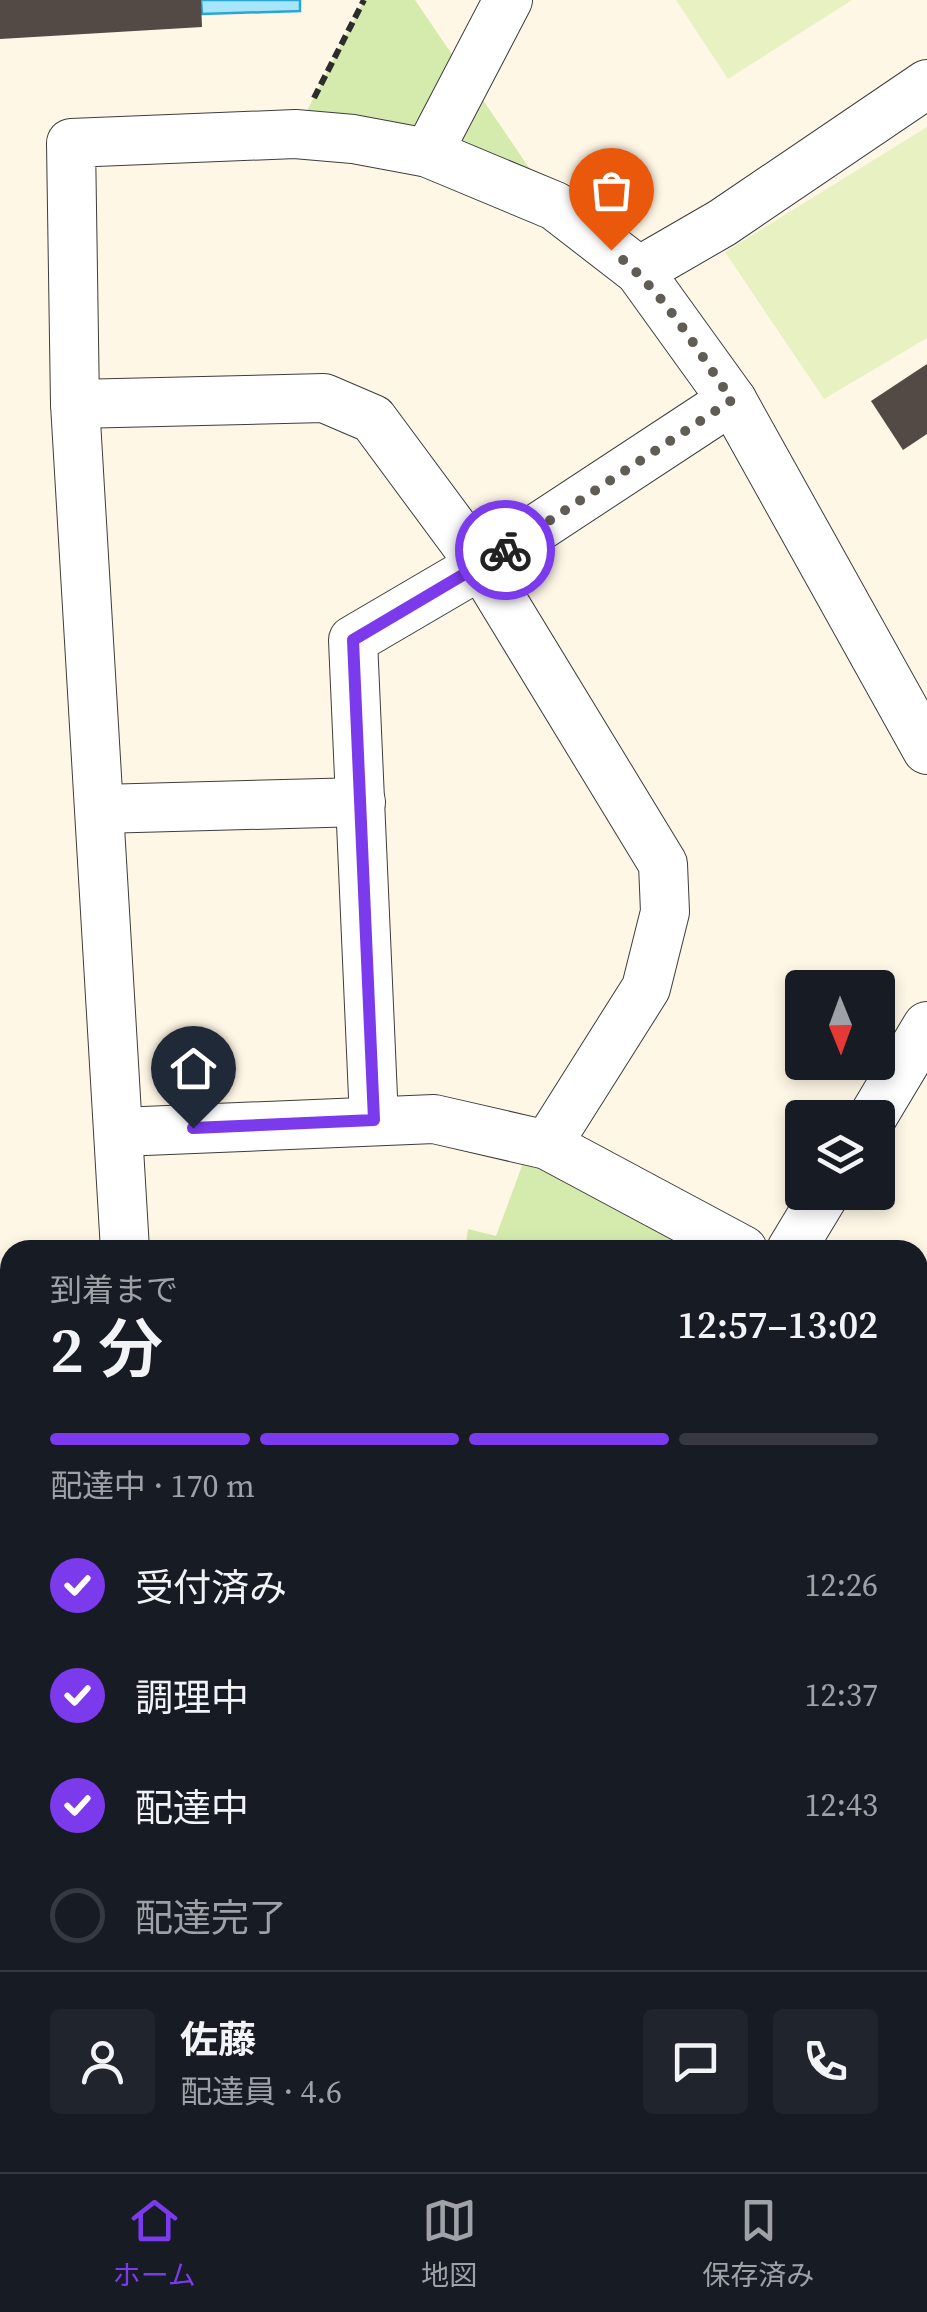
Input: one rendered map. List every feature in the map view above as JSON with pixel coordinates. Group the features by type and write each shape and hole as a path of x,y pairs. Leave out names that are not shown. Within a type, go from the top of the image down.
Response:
{"street":[{"path":"428,153 508,0"},
{"path":"639,271 722,223 927,84"},
{"path":"124,1240 76,404 71,143 295,134 354,139 428,153 555,206 639,271 732,400 927,750"},
{"path":"76,404 324,398 373,419 482,565 663,864 665,912 646,988 548,1146"},
{"path":"374,1120 353,640 482,565 732,400"},
{"path":"100,809 360,802"},
{"path":"883,1100 927,1026"},
{"path":"120,1132 434,1119 548,1146 725,1240"},
{"path":"797,1240 815,1210"}],"path":[{"path":"295,134 364,0"}],"green space":[{"path":"364,0 415,0 555,206 295,134"},
{"path":"676,0 852,0 728,79"},
{"path":"927,127 927,338 824,399 725,252"},
{"path":"526,1155 680,1231 674,1240 466,1240 468,1229 496,1236"}],"water":[{"path":"201,0 300,0 300,11 202,14"}],"building":[{"path":"0,0 201,0 202,27 0,39"},
{"path":"927,364 927,434 903,450 871,401"}],"way so far":[{"path":"505,550 732,400 660,296 639,271 611,250"}],"route":[{"path":"193,1128 374,1120 353,640 505,550"}]}
